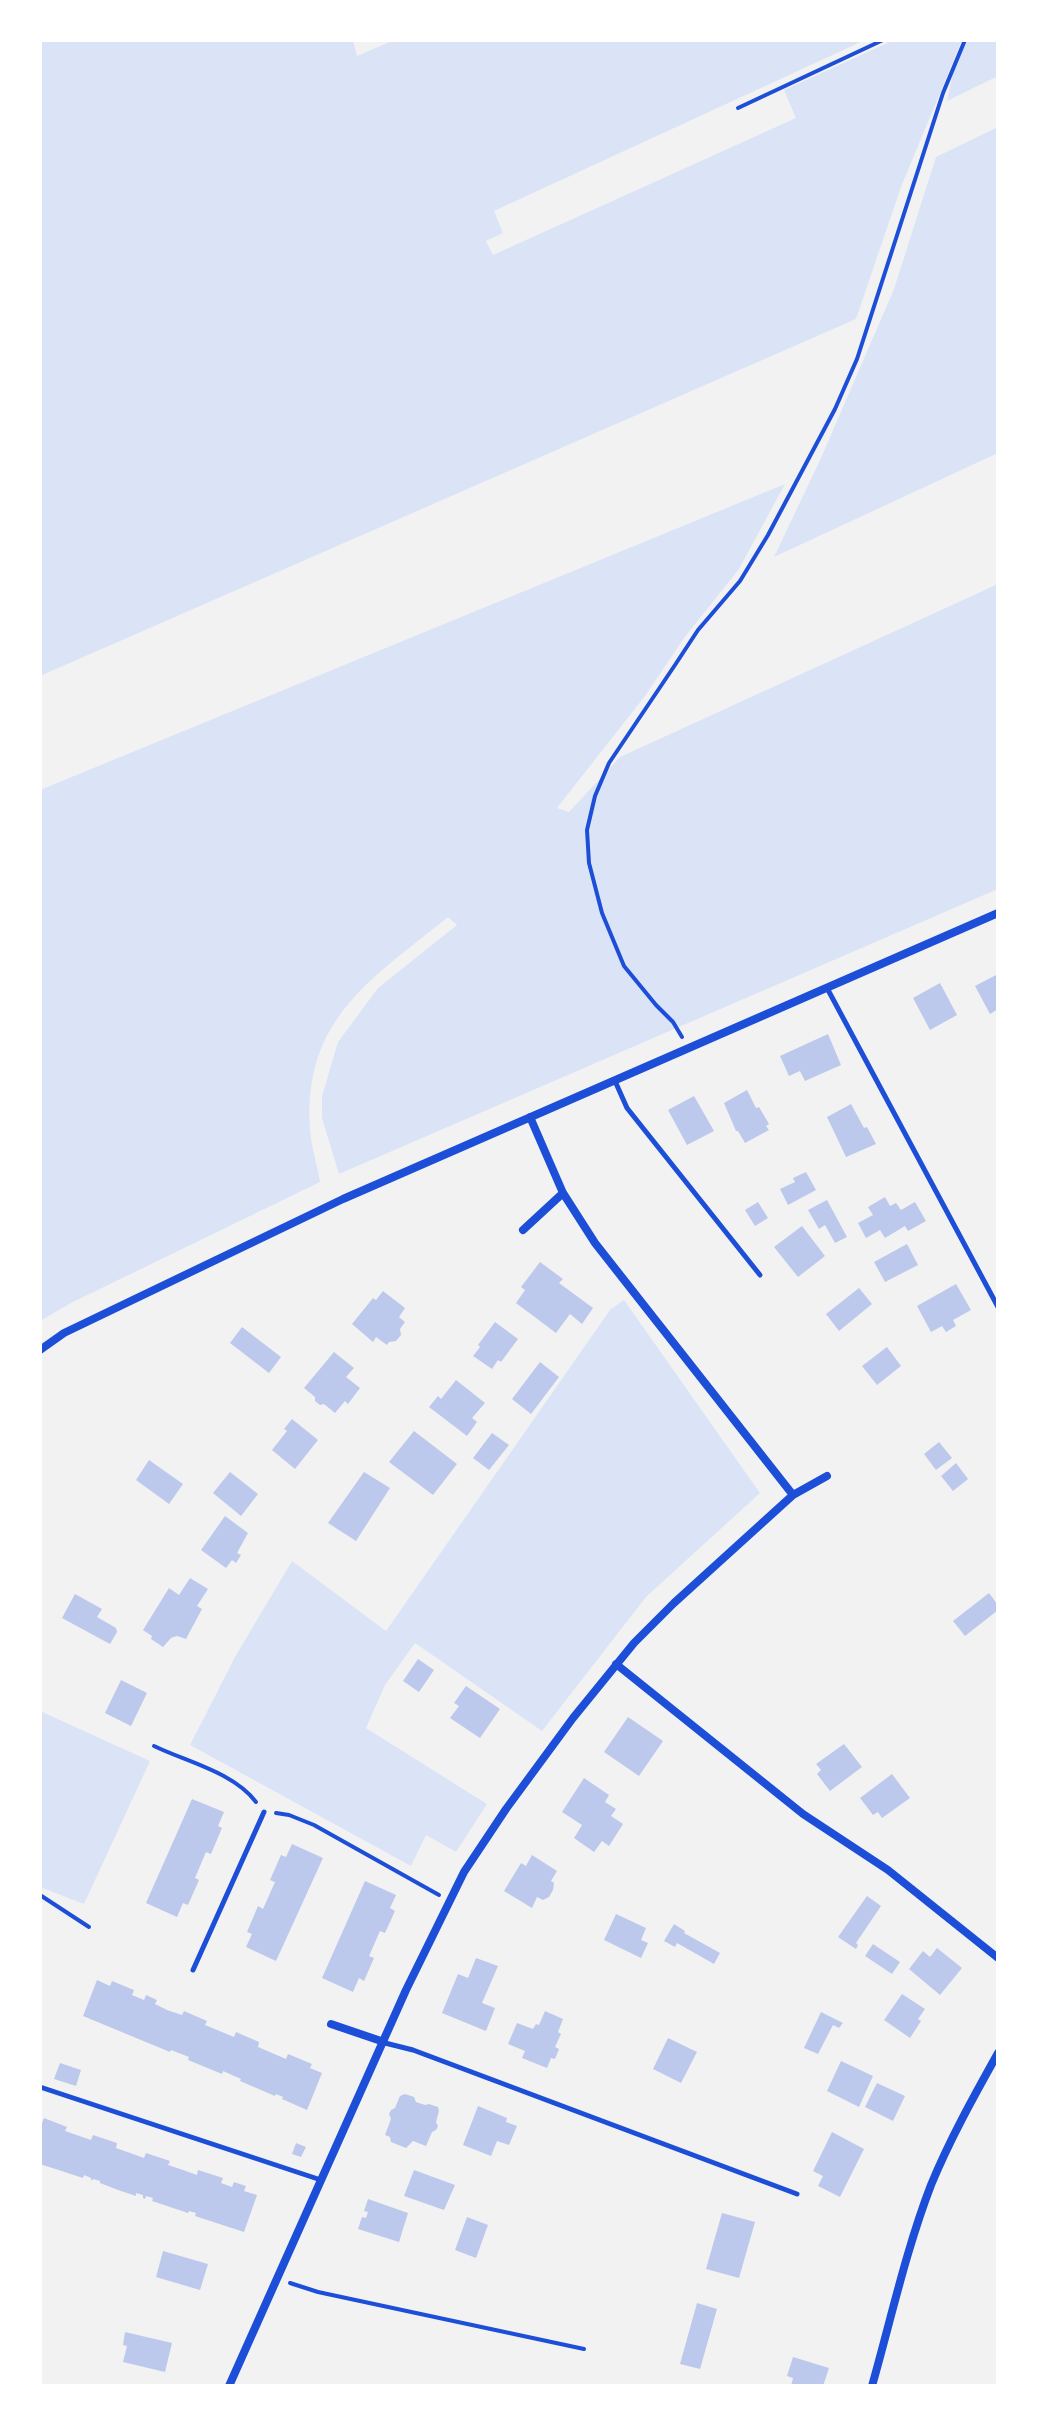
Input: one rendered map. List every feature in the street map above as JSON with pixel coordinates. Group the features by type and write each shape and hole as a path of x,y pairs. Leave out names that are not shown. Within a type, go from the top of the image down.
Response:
{"street":[{"path":"40,1350 64,1333 343,1199 998,913"},
{"path":"530,1117 563,1193 595,1243 793,1495"},
{"path":"523,1230 563,1193"},
{"path":"229,2386 275,2279 464,1872 506,1809 616,1664 674,1603 793,1495 827,1476"},
{"path":"616,1664 803,1814 888,1870 998,1958"},
{"path":"331,2024 384,2042"},
{"path":"872,2386 904,2268 930,2188 955,2131 998,2053"}],"lane":[{"path":"827,988 998,1307"},
{"path":"614,1080 627,1108 760,1275"},
{"path":"193,1970 264,1812"},
{"path":"384,2042 797,2194"},
{"path":"40,2087 322,2181"}],"path":[{"path":"738,108 883,40"},
{"path":"687,1049 673,1022 624,966 602,913 589,863 587,841 595,796 609,763 691,642 740,581 835,409 857,359 943,93 965,40"},
{"path":"154,1746 217,1773 249,1793 264,1812 289,1815 314,1825 449,1900"},
{"path":"40,1895 89,1927"},
{"path":"275,2279 318,2292 584,2349"}],"shaded area":[{"path":"40,40 353,40 357,56 394,40 865,40 494,211 503,233 486,241 493,255 796,118 784,90 894,40 962,40 901,187 856,319 40,676"},
{"path":"967,40 998,40 998,76 947,101 953,73"},
{"path":"998,127 998,453 774,557 821,458 894,289 936,157"},
{"path":"785,484 739,569 557,808 569,812 620,757 998,584 998,889 339,1174 322,1118 322,1096 338,1042 378,988 457,925 448,917 370,982 348,1004 331,1029 318,1057 311,1090 310,1128 320,1182 40,1321 40,790"},
{"path":"624,1300 760,1493 646,1597 542,1731 415,1643 385,1685 366,1728 487,1804 456,1852 426,1835 411,1866 190,1745 235,1657 292,1561 386,1631 610,1310"},
{"path":"40,1711 150,1761 84,1904 40,1887"}],"building":[{"path":"998,974 998,1009 990,1014 975,986"},
{"path":"940,983 957,1015 930,1030 913,998"},
{"path":"828,1034 841,1065 805,1081 800,1071 789,1076 780,1056"},
{"path":"747,1090 769,1124 766,1126 769,1130 745,1143 724,1103"},
{"path":"694,1096 714,1131 687,1145 668,1110"},
{"path":"851,1104 876,1144 846,1157 827,1117"},
{"path":"806,1172 816,1190 788,1205 780,1189"},
{"path":"885,1197 890,1206 896,1203 901,1210 915,1202 926,1221 908,1231 905,1226 885,1238 880,1230 866,1238 858,1223 873,1215 868,1207"},
{"path":"827,1200 847,1237 835,1243 825,1225 819,1229 808,1210"},
{"path":"758,1202 768,1218 755,1226 745,1210"},
{"path":"802,1226 825,1256 798,1277 774,1247"},
{"path":"907,1244 918,1265 885,1282 874,1262"},
{"path":"540,1262 563,1279 559,1283 593,1308 582,1324 570,1314 556,1333 516,1303 525,1290 521,1287"},
{"path":"956,1284 971,1310 953,1320 956,1326 946,1332 942,1326 931,1332 917,1306"},
{"path":"859,1288 872,1304 839,1331 826,1314"},
{"path":"383,1291 405,1308 399,1317 405,1322 400,1329 401,1335 387,1345 376,1337 373,1342 352,1324 373,1298 376,1300"},
{"path":"495,1322 518,1339 492,1369 473,1356"},
{"path":"242,1327 281,1357 269,1373 230,1343"},
{"path":"887,1347 901,1366 877,1385 862,1366"},
{"path":"334,1352 354,1368 346,1377 360,1388 348,1404 345,1401 335,1413 315,1401 315,1397 304,1388"},
{"path":"540,1362 559,1377 531,1414 512,1399"},
{"path":"456,1380 485,1403 472,1418 477,1422 467,1436 429,1407 438,1396 441,1399"},
{"path":"292,1419 318,1440 295,1469 272,1450"},
{"path":"414,1431 457,1464 433,1495 389,1462"},
{"path":"492,1433 509,1445 489,1470 473,1458"},
{"path":"939,1442 952,1458 936,1470 924,1454"},
{"path":"149,1460 183,1484 169,1504 136,1480"},
{"path":"956,1463 968,1479 953,1491 941,1476"},
{"path":"230,1472 258,1494 241,1516 213,1493"},
{"path":"364,1472 390,1488 356,1541 328,1523"},
{"path":"225,1516 248,1533 237,1553 241,1555 236,1563 232,1560 226,1568 201,1550"},
{"path":"190,1578 208,1589 197,1606 202,1609 186,1639 171,1638 163,1647 143,1630 169,1588 179,1595"},
{"path":"989,1593 998,1610 965,1636 953,1621"},
{"path":"75,1594 102,1609 97,1617 116,1628 110,1644 62,1618"},
{"path":"418,1659 434,1670 419,1692 403,1681"},
{"path":"121,1680 147,1693 131,1726 105,1713"},
{"path":"466,1686 500,1709 480,1738 450,1718 459,1706 454,1703"},
{"path":"628,1717 663,1741 639,1776 604,1752"},
{"path":"844,1744 862,1767 830,1791 817,1774 821,1770 816,1764"},
{"path":"892,1774 910,1798 882,1818 878,1812 873,1815 860,1798"},
{"path":"584,1778 609,1795 605,1802 616,1809 611,1816 623,1824 609,1846 602,1841 594,1852 574,1838 582,1825 562,1812"},
{"path":"192,1799 224,1812 218,1826 222,1828 211,1854 206,1852 188,1905 183,1903 177,1917 146,1903"},
{"path":"292,1844 323,1858 276,1961 246,1947 252,1934 247,1932 258,1906 263,1909 275,1882 270,1880 281,1855 286,1857"},
{"path":"532,1855 557,1871 551,1881 554,1883 549,1897 543,1900 537,1897 532,1908 504,1891 521,1863 526,1866"},
{"path":"365,1881 396,1895 390,1908 395,1911 385,1933 380,1931 369,1956 374,1958 364,1981 359,1978 353,1992 322,1978"},
{"path":"867,1896 881,1906 856,1943 856,1949 838,1937"},
{"path":"616,1914 646,1928 641,1940 648,1943 641,1958 604,1940"},
{"path":"674,1924 720,1953 714,1964 677,1943 675,1947 664,1941"},
{"path":"873,1944 900,1962 892,1974 865,1956"},
{"path":"937,1948 962,1968 940,1995 909,1969 923,1951 930,1957"},
{"path":"476,1958 498,1966 482,2003 495,2008 486,2031 442,2013 458,1974 468,1978"},
{"path":"97,1980 110,1986 112,1981 134,1990 132,1995 144,2000 146,1995 167,2010 182,2015 184,2011 207,2021 205,2025 234,2037 236,2032 259,2042 258,2047 286,2059 288,2054 312,2064 310,2068 322,2073 307,2110 223,2071 222,2074 188,2060 189,2057 83,2016"},
{"path":"902,1994 925,2009 910,2038 884,2020"},
{"path":"545,2011 563,2019 555,2047 559,2049 547,2068 522,2058 525,2051 508,2044 517,2023 533,2029 536,2024 539,2025"},
{"path":"821,2012 843,2023 839,2028 833,2025 818,2054 804,2048"},
{"path":"668,2038 697,2052 681,2083 653,2069"},
{"path":"841,2061 873,2076 859,2107 827,2091"},
{"path":"60,2063 81,2070 76,2086 54,2079"},
{"path":"877,2083 905,2096 893,2121 865,2107"},
{"path":"400,2096 414,2097 416,2102 438,2107 438,2126 426,2146 413,2141 406,2148 391,2142 390,2137 385,2135 391,2119 389,2114"},
{"path":"478,2106 507,2118 506,2122 517,2126 509,2145 497,2141 491,2156 463,2145"},
{"path":"44,2118 67,2127 65,2131 91,2140 93,2135 117,2143 116,2148 144,2158 146,2153 197,2175 198,2170 223,2178 221,2183 232,2187 234,2182 246,2186 244,2191 257,2195 244,2232 195,2216 196,2213 152,2201 153,2198 146,2196 145,2199 143,2195 136,2193 136,2196 100,2181 91,2181 84,2175 83,2178 40,2164 40,2123"},
{"path":"832,2132 864,2149 840,2197 818,2186 823,2176 813,2171"},
{"path":"296,2143 306,2147 301,2157 292,2154"},
{"path":"414,2170 455,2185 444,2210 404,2196"},
{"path":"368,2199 408,2213 399,2242 358,2229 362,2217 366,2218 368,2212 364,2211"},
{"path":"722,2213 755,2222 739,2278 706,2269"},
{"path":"467,2217 488,2225 476,2258 455,2250"},
{"path":"163,2251 208,2264 200,2290 156,2277"},
{"path":"697,2303 717,2309 700,2369 680,2364"},
{"path":"125,2332 172,2343 165,2372 123,2362 127,2346 123,2345"},
{"path":"793,2357 829,2368 823,2386 791,2386 793,2378 787,2376"}]}
